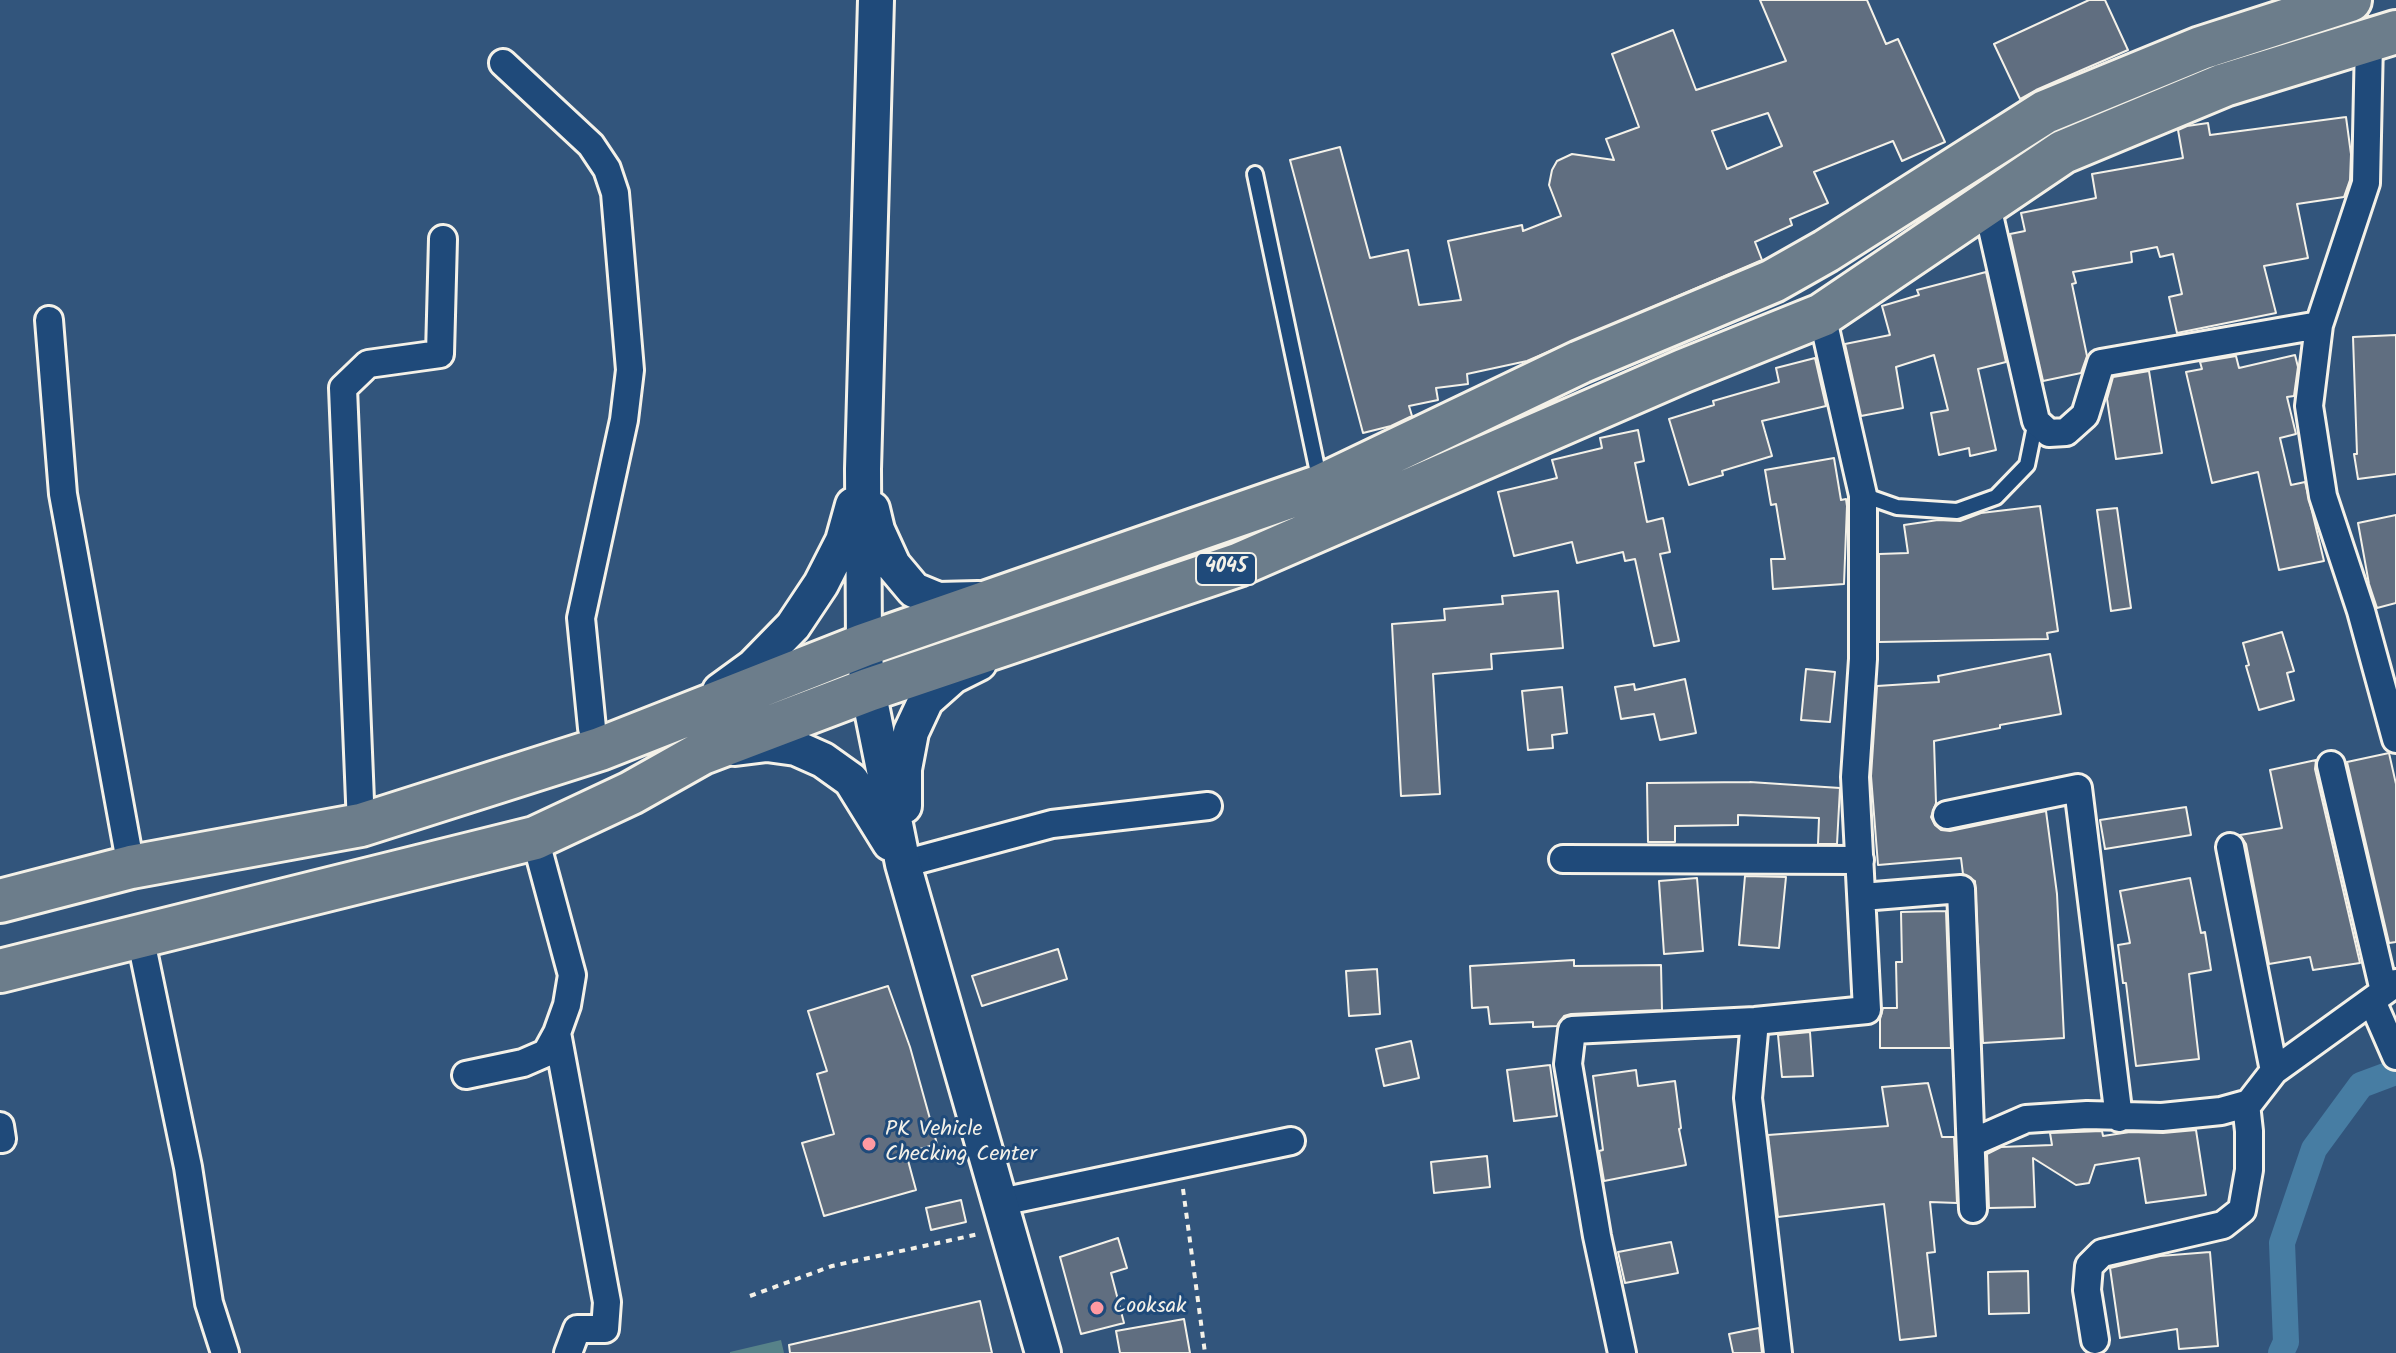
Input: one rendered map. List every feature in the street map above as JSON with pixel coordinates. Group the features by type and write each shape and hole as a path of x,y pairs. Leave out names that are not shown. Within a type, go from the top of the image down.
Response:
{"main road":[{"name":"4045","path":"0,971 535,838 631,793 694,734 864,645 1321,486 1580,362 1773,281 1826,251 2045,112 2201,48 2350,0"},
{"name":"4045","path":"0,901 131,867 361,825 600,749 694,734 868,690 1238,565 1683,371 1822,315 2063,152 2224,85 2382,36"}],"street":[{"path":"876,0 863,469 864,645 868,690 903,864 1043,1353"},
{"path":"2382,36 2366,183 2319,325 2309,406 2323,496 2361,611 2396,739"},
{"path":"503,63 591,145 607,169 615,193 630,370 624,420 581,618 592,728 600,749"},
{"path":"1986,202 2036,421 2049,433 2066,432 2085,415 2101,363 2319,325"},
{"path":"361,825 343,388 368,364 440,354 443,239"},
{"path":"1622,1353 1597,1236 1568,1064 1572,1030 1755,1021 1867,1010 1855,777 1863,659 1863,495 1822,315"},
{"path":"49,320 63,494 131,867"},
{"path":"863,469 877,530 893,565 914,590 938,600 959,602 1012,594"},
{"path":"694,734 793,626 821,584 843,541 863,469"},
{"path":"903,864 904,769 911,732 926,700 953,676 1055,627"},
{"path":"694,734 796,748 823,760 851,780 903,864"},
{"path":"2331,765 2396,1056"},
{"path":"1947,815 2078,788 2119,1118"},
{"path":"903,864 1052,824 1208,806"},
{"path":"466,1075 523,1063 546,1053 567,1005 572,975 535,838"},
{"path":"2230,847 2274,1071"},
{"path":"1563,859 1860,860"},
{"path":"1862,897 1961,889 1973,1209"},
{"path":"140,936 188,1167 209,1303 225,1353"},
{"path":"1971,1143 2026,1119 2087,1115 2162,1117 2221,1111 2246,1104 2274,1071 2384,992"},
{"path":"1755,1021 1748,1098 1778,1353"},
{"path":"557,1033 607,1302 605,1329 577,1329 568,1353"},
{"path":"2095,1340 2087,1290 2089,1266 2102,1253 2223,1225 2242,1210 2249,1170 2246,1104"},
{"path":"1004,1215 1179,1164 1291,1141"}],"lane":[{"path":"1255,174 1321,486"},
{"path":"1863,495 1897,507 1957,511 1996,497 2027,465 2036,421"}],"path":[{"path":"1179,1164 1205,1353"},
{"path":"750,1296 832,1266 1004,1215"}],"green space":[{"path":"781,1340 784,1353 730,1353 730,1352"}],"building":[{"path":"1760,0 1867,0 1886,44 1898,39 1945,142 1902,161 1893,141 1814,172 1828,203 1790,219 1792,225 1755,242 1762,260 1527,361 1467,374 1468,384 1436,388 1438,400 1409,406 1412,416 1391,426 1363,433 1290,160 1340,147 1370,258 1408,250 1419,305 1461,300 1448,241 1522,225 1523,231 1561,216 1549,185 1557,161 1572,154 1614,160 1606,139 1639,127 1612,54 1673,30 1696,90 1786,61","holes":["1768,113 1782,146 1727,169 1712,131"]},
{"path":"2089,0 2105,0 2128,50 2020,99 1994,44"},
{"path":"2346,117 2351,154 2350,180 2344,197 2297,204 2308,258 2264,266 2276,313 2177,333 2169,297 2182,294 2173,254 2160,257 2157,247 2131,252 2132,262 2073,272 2076,283 2072,284 2087,356 2081,373 2043,381 2010,234 2025,231 2021,213 2096,198 2092,174 2183,158 2178,130 2187,126 2208,123 2210,135"},
{"path":"1986,272 2006,362 1978,369 1996,450 1970,456 1969,448 1939,455 1931,413 1948,410 1934,355 1896,367 1903,408 1861,416 1845,344 1890,335 1882,306 1919,295 1917,290"},
{"path":"2396,335 2396,474 2358,479 2354,454 2357,454 2353,337"},
{"path":"2295,355 2298,367 2294,396 2287,397 2296,434 2280,438 2291,485 2305,482 2324,561 2279,570 2258,472 2212,483 2186,372 2202,369 2200,362 2236,356 2239,368"},
{"path":"1815,358 1826,406 1762,421 1772,456 1689,485 1669,419 1714,405 1713,401 1779,382 1776,368"},
{"path":"2149,371 2162,453 2116,459 2107,399 2113,377"},
{"path":"1638,430 1644,461 1635,463 1647,522 1663,518 1670,552 1660,554 1679,641 1654,646 1635,559 1625,561 1623,552 1577,563 1572,542 1514,556 1498,492 1557,478 1552,460 1602,448 1600,438"},
{"path":"1834,458 1841,500 1846,499 1847,506 1844,584 1773,589 1771,559 1785,559 1776,504 1771,505 1765,470"},
{"path":"2040,506 2058,631 2047,633 2048,639 1879,642 1879,554 1908,553 1904,525 1938,520 1960,521 1981,513"},
{"path":"2117,508 2131,608 2111,611 2097,510"},
{"path":"2396,515 2396,603 2377,608 2369,584 2358,523"},
{"path":"1558,591 1563,648 1491,654 1492,669 1433,674 1440,794 1401,796 1392,624 1445,620 1444,609 1503,604 1502,596"},
{"path":"2282,632 2294,671 2287,673 2294,700 2259,710 2246,666 2249,665 2243,643"},
{"path":"2050,654 2061,714 1934,741 1936,803 1931,817 1941,830 1950,831 2046,811 2057,894 2064,1038 1983,1043 1975,881 1963,874 1961,858 1878,865 1871,776 1877,686 1939,682 1938,676"},
{"path":"1806,669 1835,672 1830,722 1801,720"},
{"path":"1685,679 1696,733 1660,740 1654,714 1621,719 1615,687 1634,684 1635,690"},
{"path":"1562,687 1567,733 1552,735 1553,748 1528,750 1522,691"},
{"path":"2389,753 2396,784 2396,942 2389,943 2347,762"},
{"path":"2316,760 2315,769 2360,963 2313,970 2310,957 2269,964 2246,844 2240,835 2282,828 2270,770"},
{"path":"1750,782 1840,788 1837,844 1818,844 1819,818 1738,815 1738,825 1675,826 1675,842 1648,842 1647,783"},
{"path":"2186,807 2191,835 2105,849 2100,820"},
{"path":"1745,876 1786,877 1779,948 1739,945"},
{"path":"1697,878 1703,951 1664,954 1659,881"},
{"path":"2190,878 2201,933 2205,932 2211,970 2189,974 2199,1059 2136,1066 2118,945 2130,943 2120,891"},
{"path":"1946,911 1951,1048 1880,1048 1883,1008 1897,1008 1896,962 1902,962 1901,912"},
{"path":"1058,949 1067,979 982,1006 972,976"},
{"path":"1574,960 1574,966 1661,965 1662,1010 1571,1014 1564,1016 1557,1026 1533,1027 1533,1022 1490,1024 1488,1007 1472,1008 1470,966"},
{"path":"1377,969 1380,1014 1349,1016 1346,971"},
{"path":"888,986 910,1047 937,1144 906,1153 916,1190 824,1216 802,1143 834,1134 817,1074 827,1071 808,1011"},
{"path":"1810,1032 1813,1076 1782,1077 1778,1035"},
{"path":"1411,1041 1419,1078 1384,1086 1376,1049"},
{"path":"1550,1065 1557,1116 1514,1121 1507,1070"},
{"path":"1636,1070 1638,1086 1675,1081 1686,1165 1604,1181 1593,1076"},
{"path":"1928,1083 1942,1137 1954,1137 1957,1203 1930,1202 1935,1252 1927,1253 1936,1336 1900,1340 1884,1204 1778,1217 1768,1135 1888,1126 1882,1087"},
{"path":"2196,1130 2206,1195 2146,1203 2139,1158 2095,1165 2089,1183 2076,1185 2033,1158 2035,1207 1989,1208 1987,1154 2001,1147 2052,1145 2050,1133 2102,1131 2103,1136"},
{"path":"1487,1156 1490,1187 1434,1193 1431,1162"},
{"path":"961,1200 966,1222 931,1230 926,1208"},
{"path":"1118,1238 1127,1268 1111,1273 1124,1323 1081,1334 1060,1257"},
{"path":"1671,1242 1678,1273 1625,1283 1618,1252"},
{"path":"2210,1252 2218,1346 2179,1349 2177,1329 2120,1338 2110,1268 2160,1256"},
{"path":"2028,1271 2029,1313 1989,1314 1988,1272"},
{"path":"980,1301 992,1353 790,1353 789,1345"},
{"path":"1184,1319 1190,1353 1120,1353 1116,1331"},
{"path":"1759,1328 1762,1353 1733,1353 1729,1334"}],"waterway":[{"path":"2281,1353 2286,1342 2282,1243 2314,1149 2361,1085 2396,1072"}],"place":[{"name":"PK Vehicle Checking Center","path":"869,1144"},
{"name":"Cooksak","path":"1097,1308"}]}
